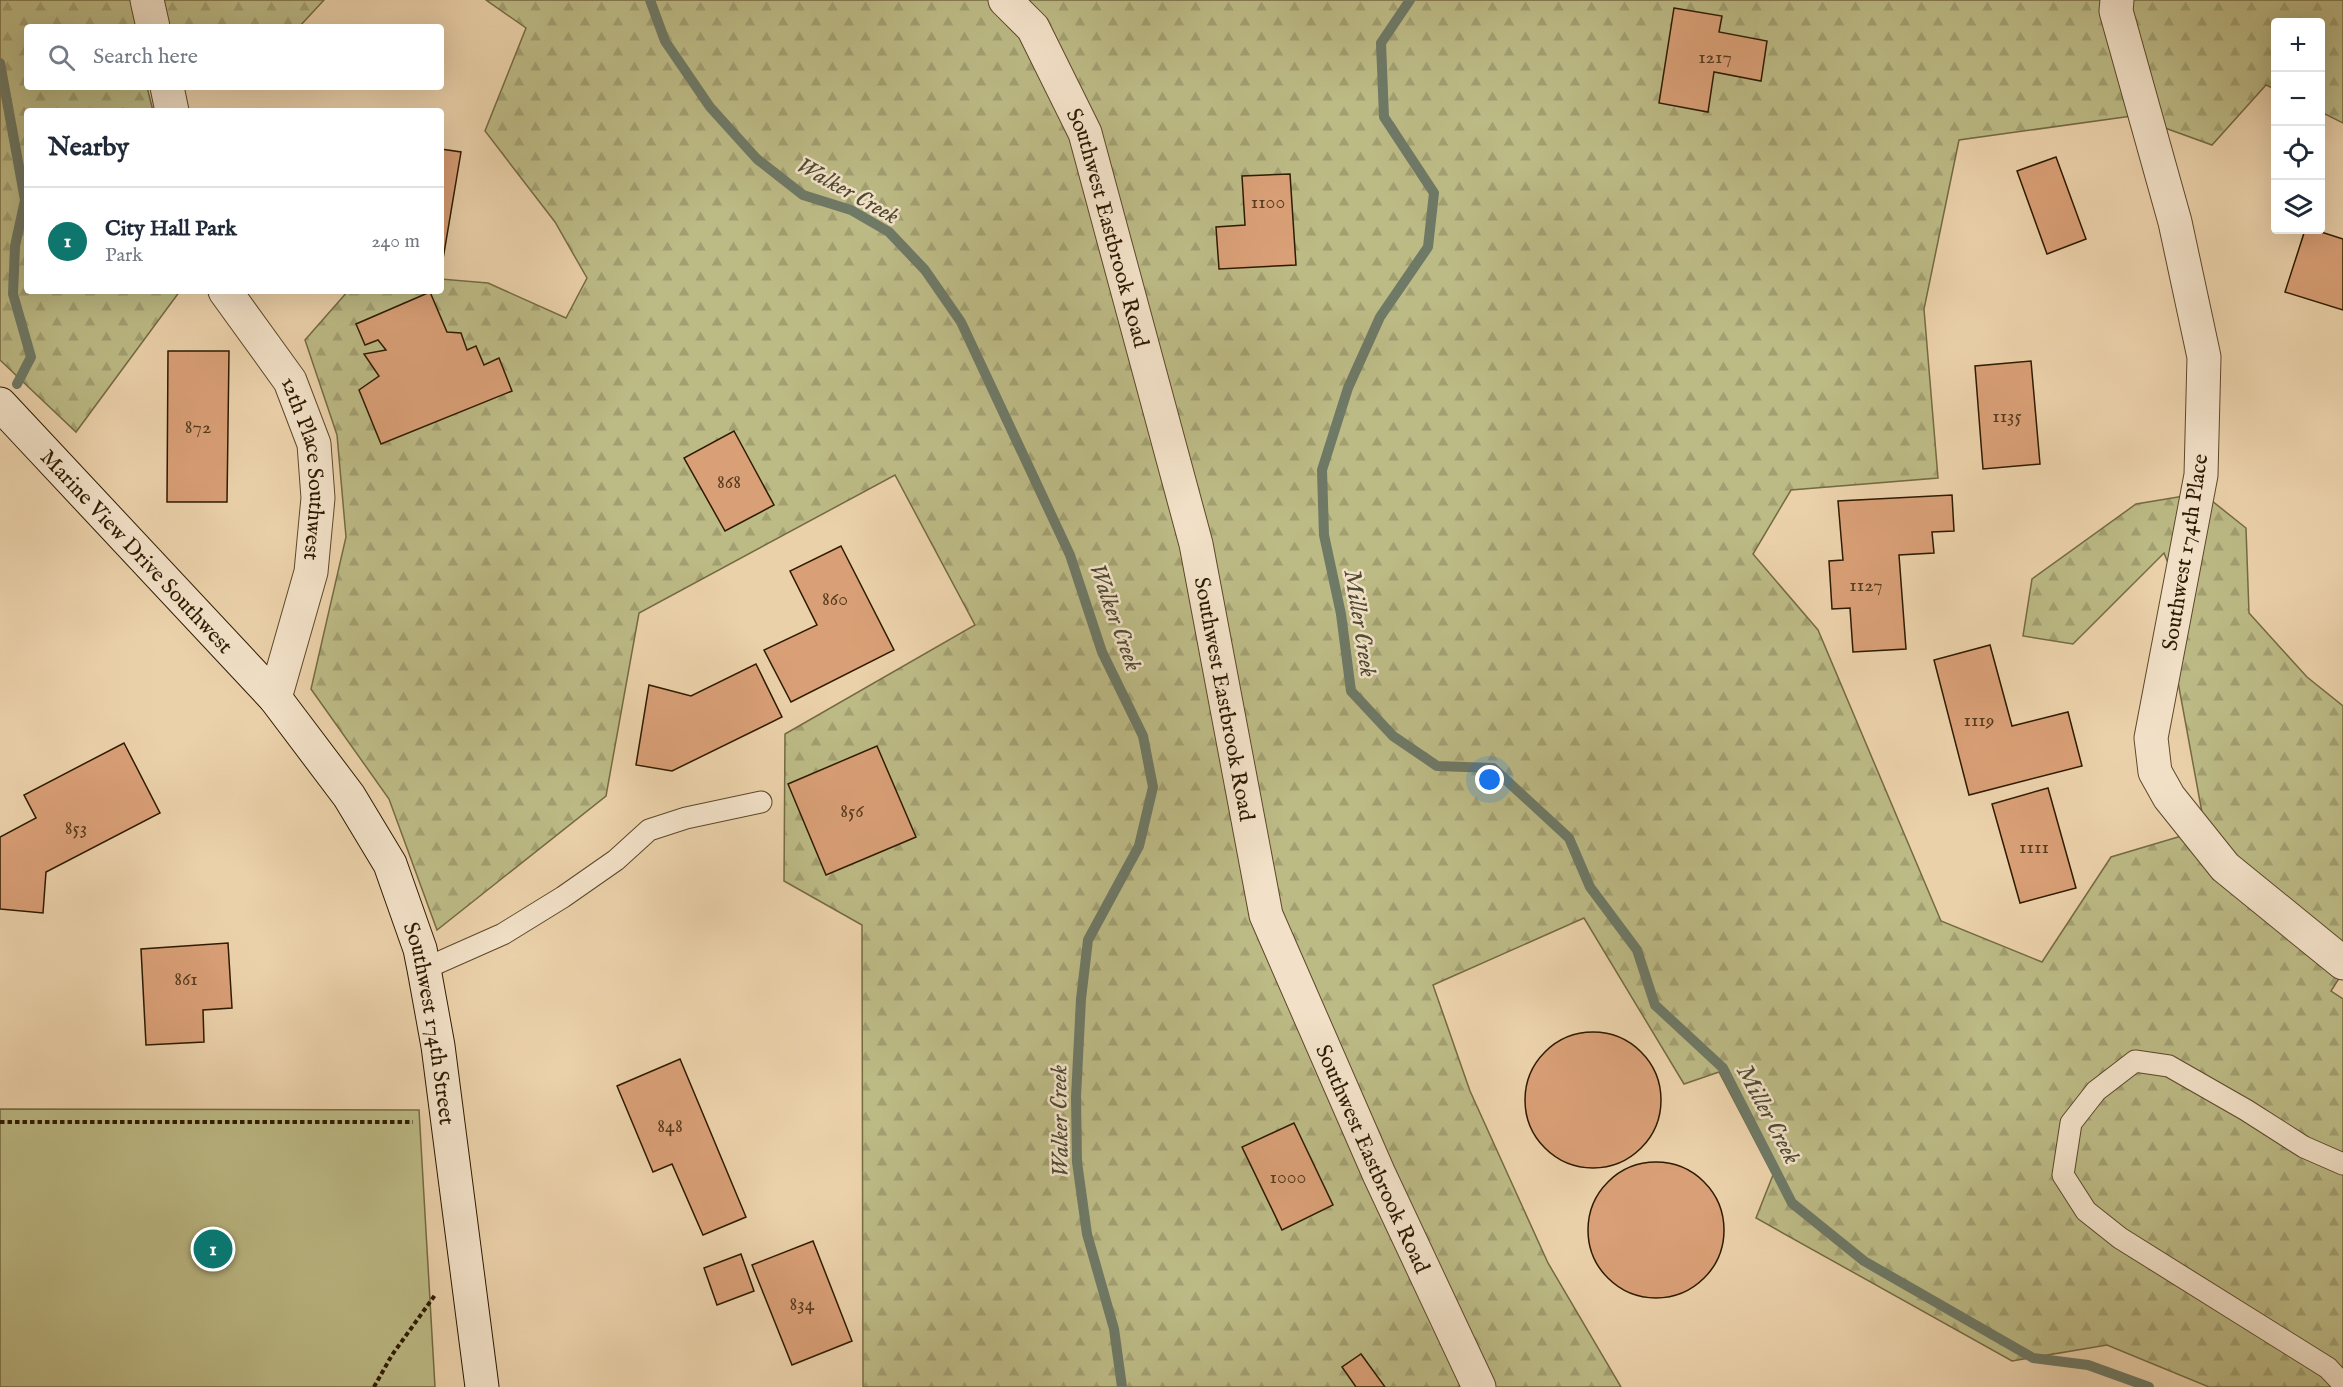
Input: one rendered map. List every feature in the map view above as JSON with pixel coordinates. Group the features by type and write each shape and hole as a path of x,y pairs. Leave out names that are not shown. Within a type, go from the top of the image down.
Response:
{"street":[{"path":"147,0 152,24"},
{"name":"Southwest Eastbrook Road","path":"1005,0 1033,28 1085,133 1196,544 1266,915 1379,1174 1479,1387"},
{"name":"Southwest 174th Place","path":"2117,0 2116,11 2175,222 2204,357 2201,475 2151,738 2155,772 2169,797 2224,867 2343,963"},
{"path":"168,90 171,108"},
{"name":"12th Place Southwest","path":"227,294 290,381 314,444 318,498 310,572 275,698"},
{"name":"Marine View Drive Southwest","path":"0,404 275,698"},
{"name":"Southwest 174th Street","path":"275,698 349,796 390,864 420,949 438,1046 482,1387"}],"lane":[{"path":"424,969 502,934 563,897 616,860 650,830 686,818 761,802"},
{"path":"2343,1164 2304,1147 2246,1110 2169,1066 2135,1061 2096,1091 2071,1123 2063,1175 2086,1211 2120,1238 2328,1368 2343,1384"}],"path":[{"path":"0,1122 423,1122"},
{"path":"374,1387 392,1355 439,1288"}],"green space":[{"path":"0,0 324,0 302,24 24,24 24,90 148,90 152,108 24,108 24,294 178,294 76,432 0,360"},
{"path":"486,0 2343,0 2343,123 2325,114 2325,18 2271,18 2271,87 2266,85 2212,145 2132,116 1959,140 1924,309 1938,478 1791,490 1753,554 1818,630 1941,921 2042,962 2111,857 2205,829 2178,682 2184,603 2164,553 2073,644 2023,636 2032,579 2136,504 2202,493 2246,528 2249,613 2307,677 2343,706 2343,972 2331,991 2343,999 2343,1387 2209,1387 2107,1345 2012,1361 1756,1218 1773,1175 1719,1072 1684,1084 1584,918 1433,985 1470,1091 1548,1263 1621,1387 863,1387 862,925 784,881 785,734 975,625 895,475 639,613 606,796 437,930 389,799 311,689 346,537 337,435 305,340 345,294 444,294 444,279 488,283 566,318 587,278 555,222 485,131 526,28"},
{"path":"0,1109 419,1110 435,1387 0,1387"}],"building":[{"path":"1674,8 1722,16 1719,32 1767,41 1761,81 1714,72 1708,112 1659,103"},
{"path":"444,149 461,152 444,253"},
{"path":"2056,157 2086,239 2047,254 2017,171"},
{"path":"1290,174 1296,265 1219,269 1216,227 1245,225 1242,176"},
{"path":"2325,233 2343,239 2343,310 2285,292 2304,234"},
{"path":"425,294 431,294 447,332 461,333 467,350 476,346 484,365 499,358 512,391 381,444 359,390 379,376 364,354 386,350 378,340 365,345 356,324"},
{"path":"168,351 229,351 227,502 167,502"},
{"path":"2031,361 2040,464 1983,469 1975,366"},
{"path":"734,431 774,505 725,531 684,458"},
{"path":"1952,495 1954,531 1932,532 1934,553 1899,555 1906,649 1853,652 1850,608 1832,609 1829,561 1843,560 1838,501"},
{"path":"841,546 894,650 791,702 764,650 817,625 790,571"},
{"path":"1990,645 2012,726 2068,712 2082,766 1969,795 1934,660"},
{"path":"756,664 782,717 672,771 636,765 649,685 691,696"},
{"path":"124,743 160,813 46,872 43,913 0,909 0,837 36,818 24,795"},
{"path":"877,746 916,837 826,875 788,784"},
{"path":"2048,788 2076,888 2020,903 1992,804"},
{"path":"228,943 232,1008 203,1010 204,1042 146,1045 141,949"},
{"path":"1593,1032 1619,1037 1631,1043 1641,1052 1650,1062 1656,1074 1661,1100 1656,1126 1650,1138 1641,1148 1631,1157 1619,1163 1593,1168 1567,1163 1555,1157 1545,1148 1536,1138 1530,1126 1525,1100 1530,1074 1536,1062 1545,1052 1555,1043 1567,1037"},
{"path":"680,1059 746,1217 703,1235 672,1164 653,1172 617,1086"},
{"path":"1294,1123 1333,1205 1282,1230 1242,1147"},
{"path":"1656,1162 1682,1167 1694,1173 1704,1182 1713,1192 1719,1204 1724,1230 1719,1256 1713,1268 1704,1278 1694,1287 1682,1293 1656,1298 1630,1293 1618,1287 1608,1278 1599,1268 1593,1256 1588,1230 1593,1204 1599,1192 1608,1182 1618,1173 1630,1167"},
{"path":"813,1241 852,1341 792,1365 752,1265"},
{"path":"741,1254 754,1291 717,1305 704,1268"},
{"path":"1361,1354 1385,1387 1356,1387 1342,1367"}],"waterway":[{"name":"Walker Creek","path":"650,0 665,41 710,107 757,159 803,195 851,210 889,232 925,270 961,322 1070,555 1102,652 1143,736 1153,787 1139,846 1088,940 1081,999 1076,1097 1077,1162 1087,1234 1114,1329 1122,1387"},
{"name":"Miller Creek","path":"1410,0 1381,43 1384,117 1434,193 1428,247 1380,317 1348,388 1322,470 1324,535 1341,614 1351,691 1393,736 1437,766 1493,768 1569,838 1590,887 1637,950 1655,1005 1723,1068 1792,1203 1864,1261 2033,1358 2088,1365 2149,1387"},
{"path":"0,63 24,195"},
{"path":"17,384 31,357 13,294 15,246 24,205"}],"place":[{"name":"City Hall Park","path":"213,1249"}]}
